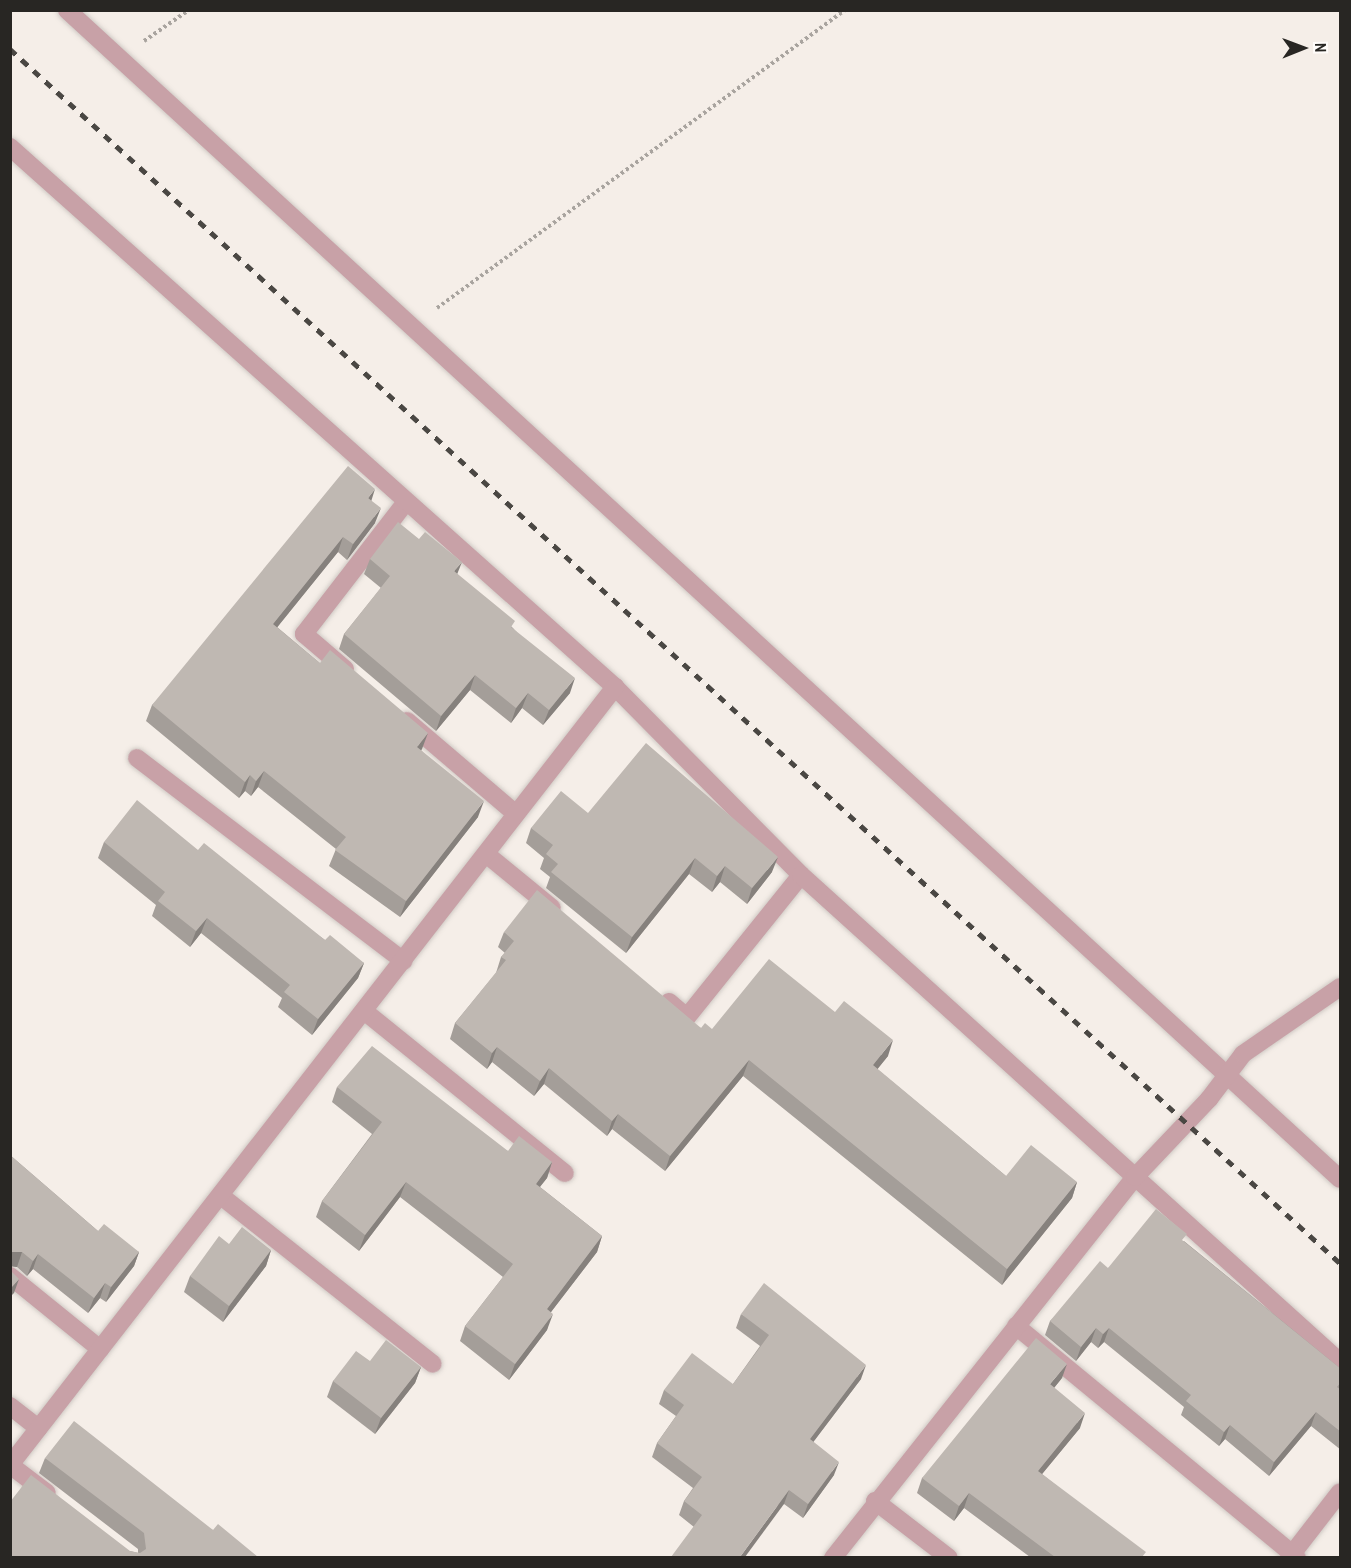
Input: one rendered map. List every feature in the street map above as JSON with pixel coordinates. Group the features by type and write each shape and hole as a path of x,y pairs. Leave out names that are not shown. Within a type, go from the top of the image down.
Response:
{"street":[{"path":"67,10 1341,1179"},
{"path":"10,147 615,687 801,875 1341,1362"},
{"path":"357,679 304,634 406,502"},
{"path":"66,1508 10,1465 615,687"},
{"path":"392,709 516,814"},
{"path":"137,758 403,961"},
{"path":"486,854 568,921"},
{"path":"651,987 687,1017 801,875"},
{"path":"833,1557 875,1501 1135,1177 1228,1074 1242,1054 1341,987"},
{"path":"364,1011 565,1173"},
{"path":"221,1196 433,1364"},
{"path":"10,1276 100,1349"},
{"path":"1016,1326 1293,1556 1341,1492"},
{"path":"10,1406 38,1428"},
{"path":"875,1501 949,1557"}],"path":[{"path":"118,58 189,10"},
{"path":"412,326 845,10"}],"building":[{"path":"348,466 375,489 368,498 381,508 353,544 343,537 273,624 320,663 330,650 428,733 417,747 484,801 406,901 335,850 346,837 264,771 256,781 250,775 245,782 152,705"},
{"path":"398,522 419,539 425,532 462,562 454,571 515,621 511,627 575,678 549,710 528,693 516,708 475,675 441,716 344,634 390,576 370,559"},
{"path":"646,743 778,857 752,888 725,866 717,876 695,858 632,937 551,872 558,864 546,854 553,845 531,828 561,791 588,813"},
{"path":"137,800 198,850 204,843 325,940 330,935 364,963 318,1019 284,992 290,985 207,918 196,931 158,901 165,892 104,842"},
{"path":"537,890 701,1028 705,1023 712,1029 769,959 835,1012 844,1001 893,1040 873,1065 1006,1176 1031,1145 1077,1182 1007,1269 749,1060 670,1156 618,1114 612,1121 549,1068 540,1081 497,1047 492,1053 455,1023 506,960 501,957 514,941 504,932"},
{"path":"372,1046 508,1151 519,1136 552,1162 536,1184 602,1236 547,1309 553,1314 515,1364 465,1326 513,1264 406,1182 365,1235 322,1201 382,1122 337,1087"},
{"path":"10,1155 98,1231 104,1224 139,1252 111,1287 105,1283 94,1298 38,1254 33,1261 22,1252 10,1252"},
{"path":"1156,1209 1187,1234 1182,1240 1341,1369 1341,1382 1337,1387 1341,1390 1341,1432 1316,1412 1274,1462 1230,1425 1224,1432 1186,1401 1191,1395 1109,1328 1103,1334 1096,1328 1081,1347 1050,1321 1100,1261 1108,1268"},
{"path":"242,1227 271,1250 229,1306 190,1276 219,1236 229,1244"},
{"path":"10,1270 19,1279 10,1289"},
{"path":"764,1283 866,1365 810,1439 839,1462 808,1504 789,1490 740,1557 671,1557 702,1515 684,1501 702,1477 657,1443 684,1405 664,1390 692,1353 733,1384 769,1335 741,1314"},
{"path":"1036,1338 1067,1364 1050,1384 1085,1413 1038,1471 1146,1552 1142,1557 1055,1557 969,1493 959,1506 922,1478"},
{"path":"386,1340 421,1367 381,1418 333,1381 356,1351 370,1361"},
{"path":"74,1421 213,1530 218,1524 258,1557 10,1557 10,1502 31,1475 130,1551 140,1553 146,1549 144,1533 45,1458"}],"railway":[{"path":"10,49 1340,1263"}]}
